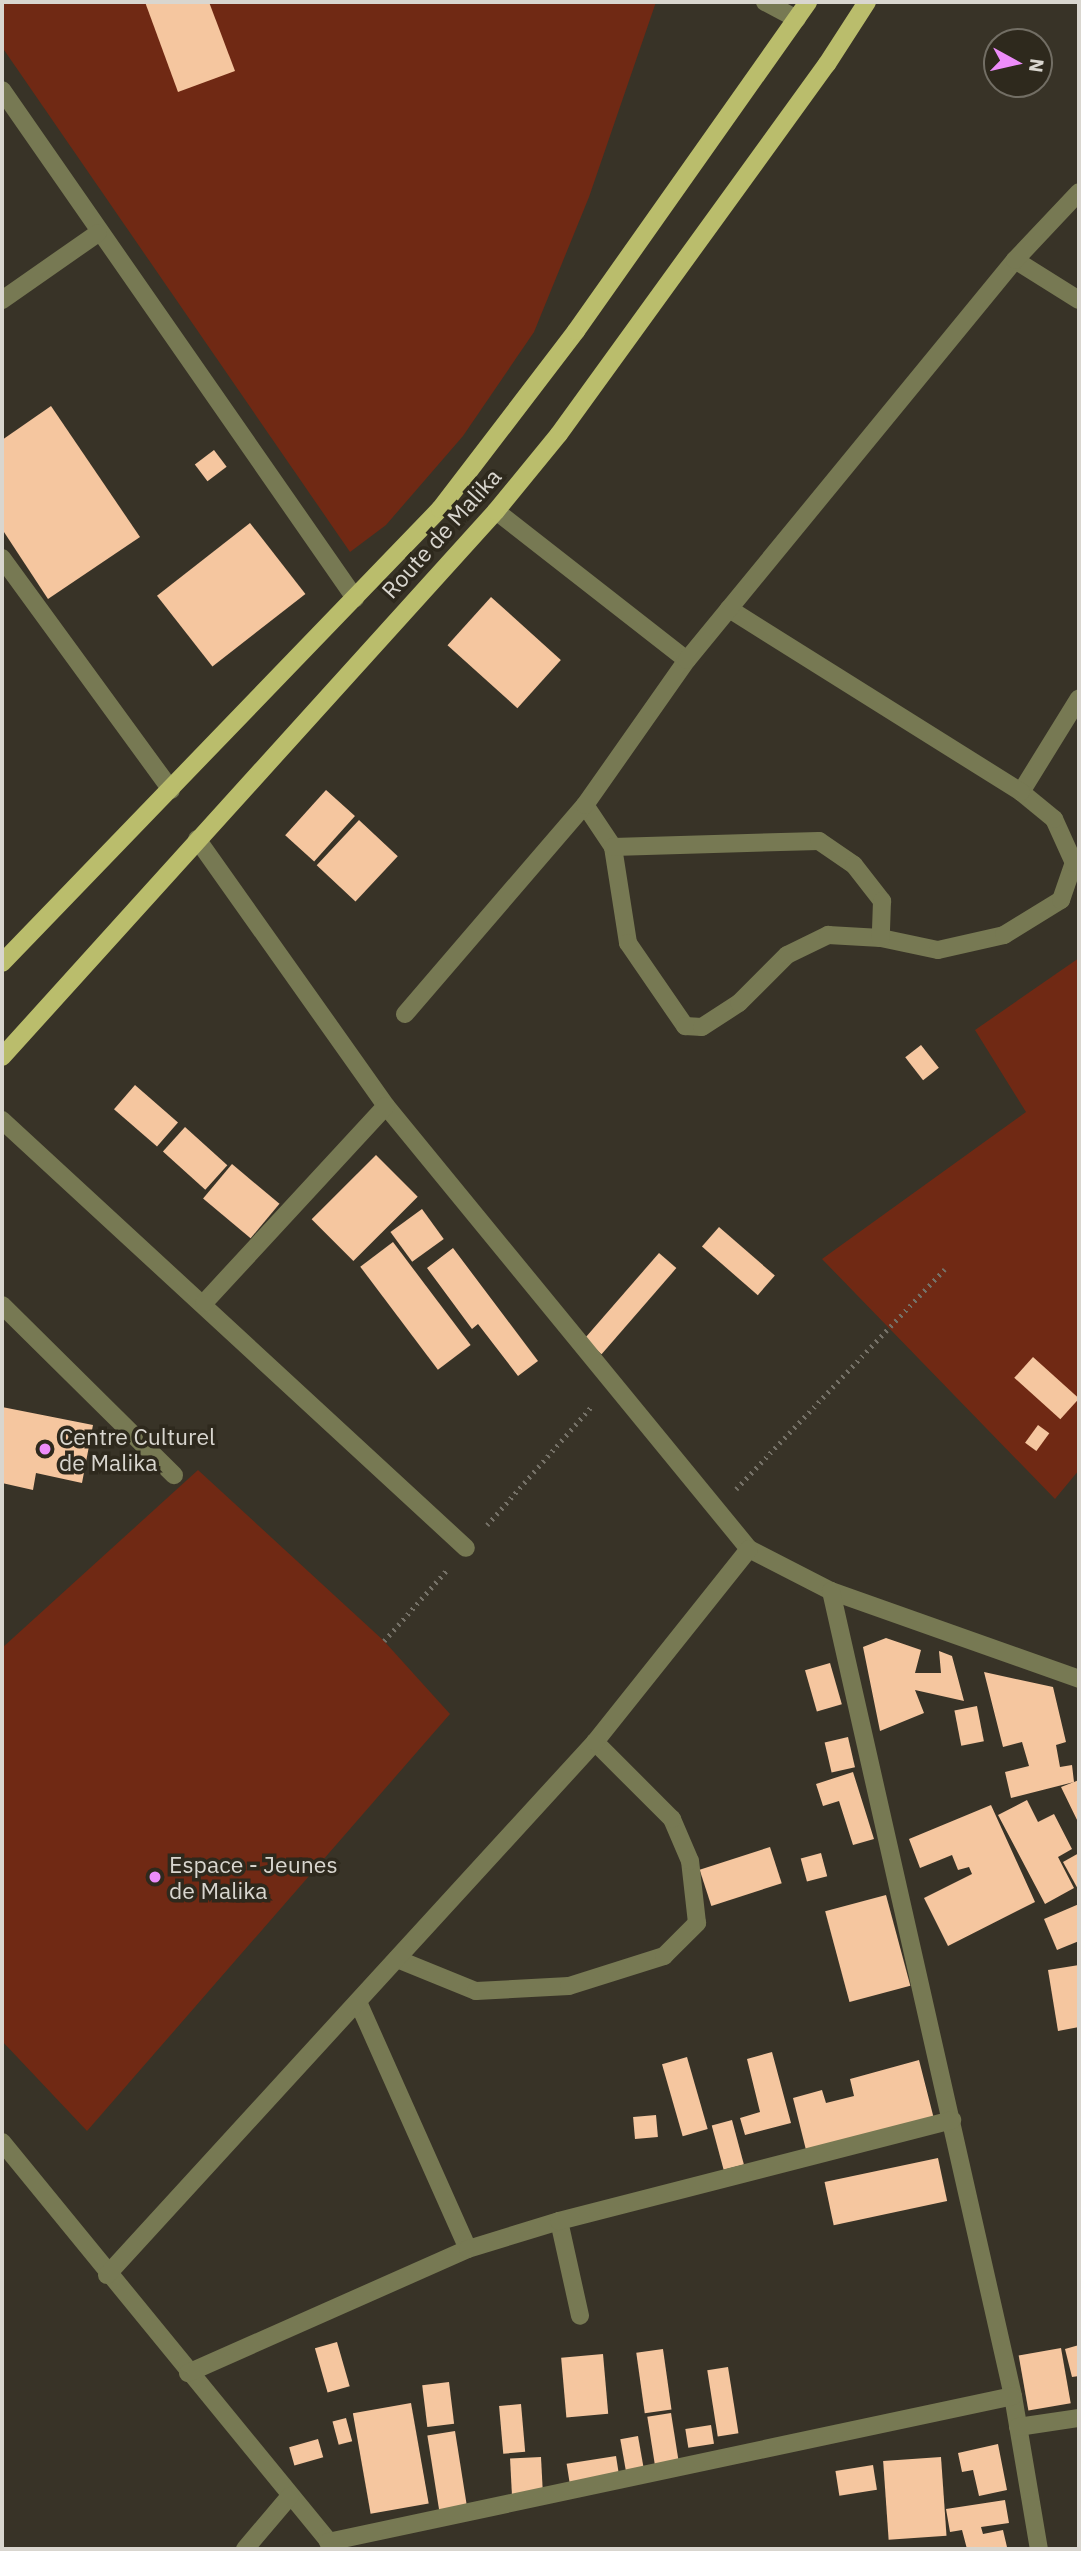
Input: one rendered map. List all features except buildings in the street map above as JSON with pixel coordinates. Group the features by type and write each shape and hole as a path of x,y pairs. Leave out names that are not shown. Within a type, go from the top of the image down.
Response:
{"main road":[{"name":"Route de Malika","path":"2,963 440,509 527,399 808,2"},
{"name":"Route de Malika","path":"2,1057 496,511 583,401 827,64 867,2"}],"street":[{"path":"765,2 797,19"},
{"path":"2,90 98,233 355,598"},
{"path":"405,1014 585,805 687,660 1015,260 1079,192"},
{"path":"2,300 98,233"},
{"path":"1015,260 1079,300"},
{"path":"496,511 687,660"},
{"path":"2,558 171,790"},
{"path":"585,805 612,847 628,943 685,1027 702,1027 739,1003 787,955 828,934 881,938 939,950 1004,935 1061,900 1074,863 1054,818 1021,792 729,609"},
{"path":"1021,792 1079,698"},
{"path":"197,839 386,1106 749,1549 831,1591 1079,1679"},
{"path":"612,847 819,841 854,865 882,901 881,938"},
{"path":"204,1303 386,1106"},
{"path":"2,1120 204,1303 466,1548"},
{"path":"2,1305 174,1475"},
{"path":"107,2275 595,1742 749,1549"},
{"path":"831,1591 1013,2396 1040,2549"},
{"path":"397,1959 476,1991 569,1986 664,1956 697,1923 690,1861 672,1819 595,1742"},
{"path":"358,2002 468,2249"},
{"path":"188,2373 468,2249 559,2221 952,2120"},
{"path":"2,2142 107,2275 332,2546 1013,2396"},
{"path":"559,2221 580,2316"},
{"path":"1018,2427 1079,2418"},
{"path":"246,2549 290,2496"}],"path":[{"path":"716,1510 944,1269"},
{"path":"384,1641 612,1384"}],"shaded area":[{"path":"2,2 656,2 589,197 534,332 463,436 386,525 350,552 2,47"},
{"path":"1079,958 1079,1470 1055,1499 822,1259 1026,1112 975,1030"},
{"name":"Espace - Jeunes de Malika","path":"198,1470 384,1641 450,1714 87,2131 2,2041 2,1648"}],"place":[{"name":"Centre Culturel de Malika","path":"45,1449"},
{"name":"Espace - Jeunes de Malika","path":"155,1877"}]}
